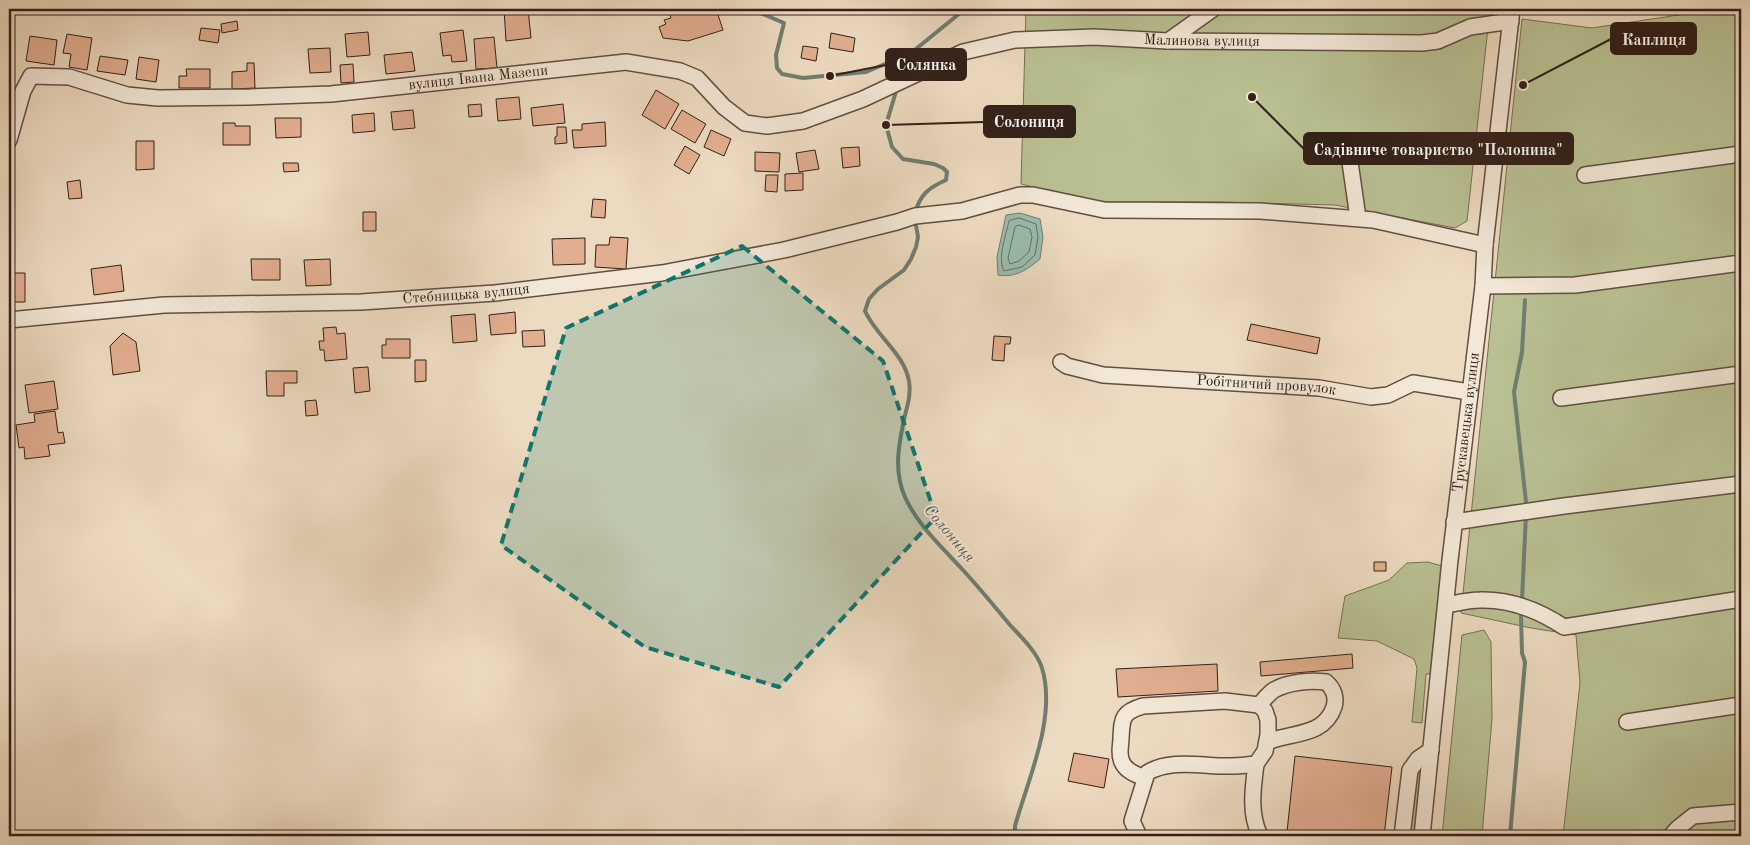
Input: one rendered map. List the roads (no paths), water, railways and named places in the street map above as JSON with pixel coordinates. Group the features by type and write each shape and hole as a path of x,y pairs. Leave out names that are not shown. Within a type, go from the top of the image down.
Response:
{"street":[{"path":"1168,41 1213,9"},
{"name":"Малинова вулиця","path":"899,83 963,52 1015,40 1094,38 1168,41 1422,43 1438,40 1470,27 1512,15"},
{"name":"Трускавецька вулиця","path":"1422,836 1454,522 1483,286 1485,245 1512,15"},
{"name":"вулиця Івана Мазепи","path":"12,120 31,76 68,77 127,95 158,98 250,97 331,94 626,62 680,71 696,78 724,107 745,123 768,126 803,121 863,99 899,83"},
{"path":"9,140 12,120"},
{"path":"1348,148 1358,218"},
{"path":"1585,175 1741,154"},
{"name":"Стебницька вулиця","path":"9,320 164,305 361,302 495,293 662,273 784,250 915,216 962,211 1020,195 1032,195 1104,210 1260,211 1358,218 1485,245"},
{"path":"1483,286 1576,286 1741,263"},
{"name":"Робітничий провулок","path":"1061,362 1067,366 1103,375 1320,388 1371,397 1388,395 1414,383 1469,392"},
{"path":"1561,398 1741,374"},
{"path":"1454,522 1741,484"},
{"path":"1446,605 1481,600 1525,606 1543,613 1564,626 1741,600"},
{"path":"1259,705 1273,691 1287,685 1313,681 1326,682 1332,688 1335,701 1333,710 1326,721 1314,730 1301,735 1275,738 1266,742"},
{"path":"1144,778 1128,770 1121,761 1119,752 1120,727 1123,718 1130,710 1143,706 1225,701 1259,705 1268,720 1265,750 1256,764 1252,790 1253,813 1260,836"},
{"path":"1627,722 1741,706"},
{"path":"1402,836 1410,770 1418,760 1431,750"},
{"path":"1139,836 1132,821 1144,778 1147,773 1155,768 1166,765 1233,766 1256,764"},
{"path":"1671,836 1694,816 1741,812"}],"water":[{"path":"1020,213 1040,219 1043,237 1040,259 1030,267 1015,274 998,275 997,257 1006,215"}],"waterway":[{"path":"751,9 784,23 776,55 777,68 782,74 803,78 866,72 911,53"},
{"name":"Солониця","path":"902,75 911,53 965,9"},
{"name":"Солониця","path":"897,88 886,125 892,147 903,159 934,164 947,172 946,180 934,186 922,197 915,213"},
{"name":"Солониця","path":"915,220 918,237 911,259 904,270 878,289 869,299 865,311 876,329 902,362 909,381 909,398 898,456 899,477 905,497 922,525 1028,645 1042,668 1046,687 1043,727 1039,748 1015,826 1015,836"},
{"path":"1525,300 1522,352 1514,392 1526,502"},
{"path":"1522,600 1526,514"},
{"path":"1510,836 1525,662 1522,653 1521,616"}],"place":[{"name":"Солянка","path":"830,76"},
{"name":"Каплиця","path":"1523,85"},
{"name":"Садівниче товариство \"Полонина\"","path":"1252,97"},
{"name":"Солониця","path":"886,125"}]}
